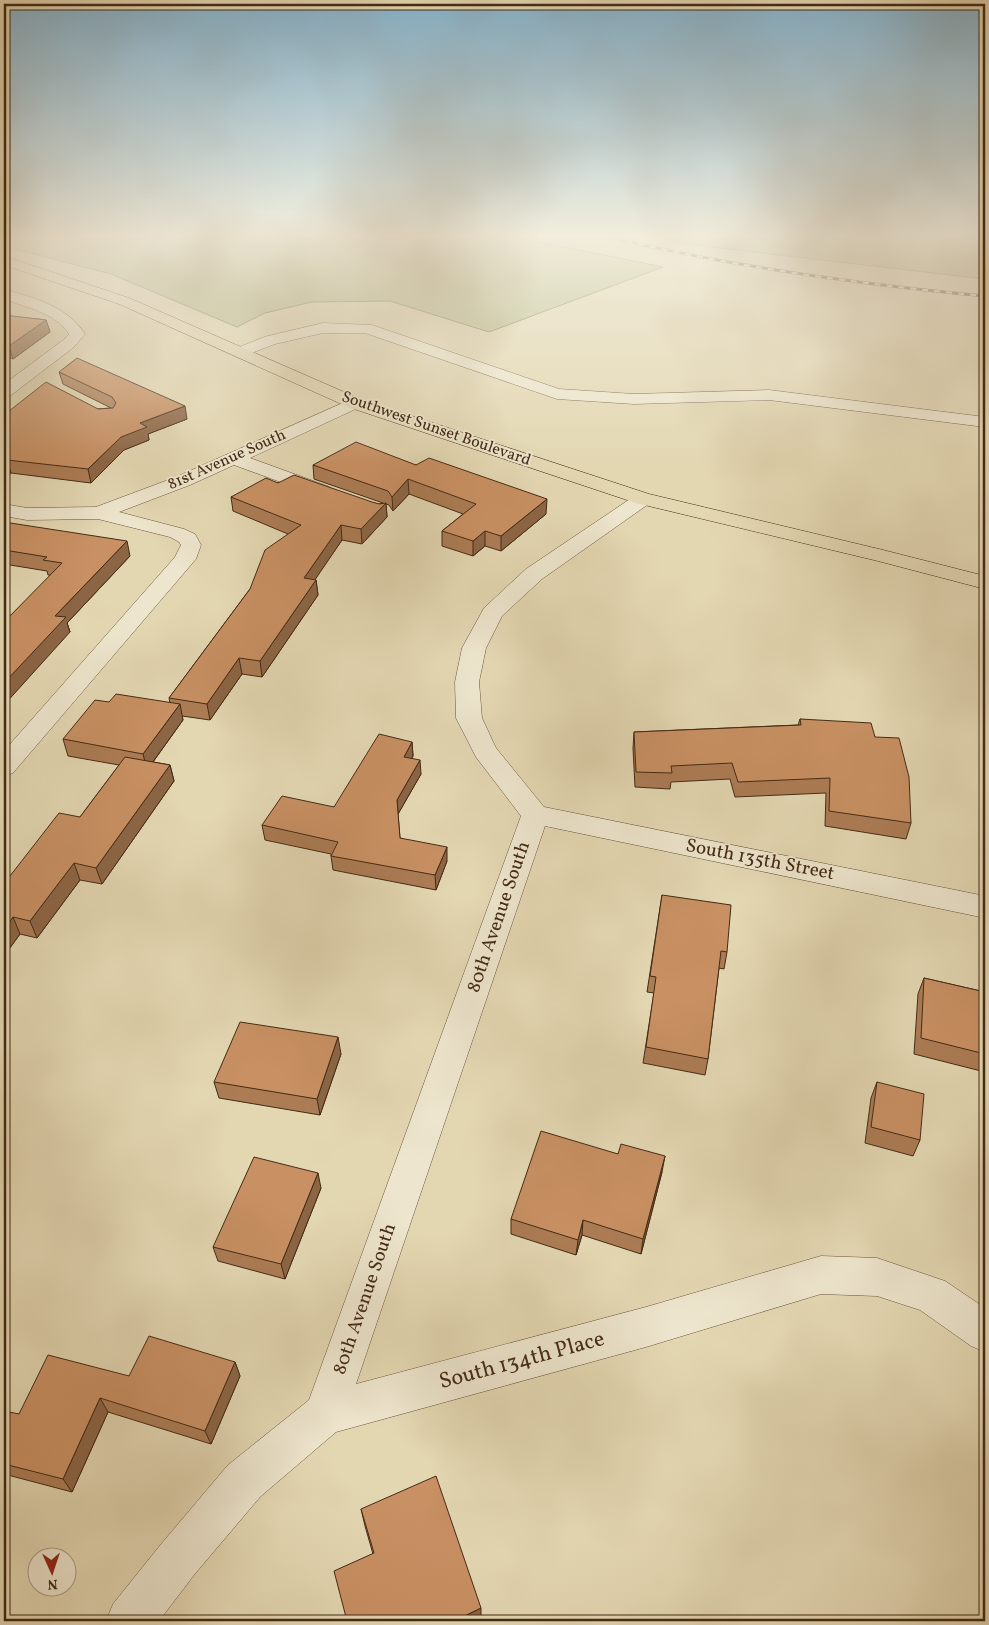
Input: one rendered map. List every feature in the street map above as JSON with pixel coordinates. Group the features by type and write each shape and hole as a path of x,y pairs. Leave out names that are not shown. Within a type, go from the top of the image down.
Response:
{"main road":[{"name":"Southwest Sunset Boulevard","path":"147,312 354,403 643,499 985,582"},
{"name":"Southwest Sunset Boulevard","path":"883,556 985,571"}],"street":[{"path":"4,392 76,334 73,326 60,316 49,312"},
{"path":"240,352 270,340 323,328 368,328 557,394 634,399 769,395 985,422"},
{"path":"27,375 43,382"},
{"name":"81st Avenue South","path":"98,513 183,481 354,403"},
{"path":"233,458 344,498"},
{"path":"535,815 485,751 469,718 467,682 474,648 492,613 534,574 643,499"},
{"path":"4,510 27,514 98,513 177,532 188,538 191,545 185,559 6,761"},
{"name":"South 135th Street","path":"535,815 985,907"},
{"name":"80th Avenue South","path":"325,1414 535,815"},
{"name":"South 134th Place","path":"130,1621 178,1559 244,1481 325,1414 646,1327 821,1276 877,1277 931,1295 985,1332"}],"green space":[{"path":"201,312 270,312 237,327"},
{"path":"425,312 543,312 489,332"}],"building":[{"path":"4,315 46,320 9,346 4,345"},
{"path":"77,358 185,406 140,423 147,427 121,437 88,469 7,460 4,462 4,415 46,382 98,409 113,408 116,403 112,397 59,372"},
{"path":"356,442 416,465 429,458 547,499 501,536 485,531 473,541 442,531 476,504 408,479 392,497 388,491 313,465"},
{"path":"294,475 372,502 386,503 361,529 341,525 304,578 316,580 260,661 239,658 207,704 169,698 250,589 265,550 301,525 231,497 266,478 278,483"},
{"path":"4,522 127,541 55,616 66,617 4,683 4,622 62,563 43,560 47,557 4,550"},
{"path":"116,694 180,704 143,754 63,739 95,700 109,702"},
{"path":"800,719 871,723 875,737 899,738 909,777 911,823 829,811 830,778 738,782 732,763 671,766 672,773 636,772 634,732 801,725"},
{"path":"379,734 412,742 404,757 420,760 397,800 400,838 447,847 435,875 331,856 338,842 262,825 282,796 334,807"},
{"path":"125,757 170,765 96,868 74,863 30,921 13,917 4,930 4,875 10,876 59,813 80,817"},
{"path":"662,895 731,905 727,952 721,951 708,1059 646,1047 656,977 650,976"},
{"path":"924,978 985,992 985,1054 921,1038"},
{"path":"240,1022 338,1037 317,1099 214,1082"},
{"path":"877,1082 924,1094 920,1140 871,1127"},
{"path":"541,1131 618,1154 621,1144 665,1156 643,1239 583,1220 578,1240 511,1219"},
{"path":"254,1157 318,1173 281,1264 213,1247"},
{"path":"149,1336 235,1362 205,1431 100,1398 63,1479 4,1464 4,1422 9,1412 19,1414 48,1355 129,1376"},
{"path":"436,1476 481,1608 454,1621 347,1621 334,1571 374,1553 361,1509"}]}
